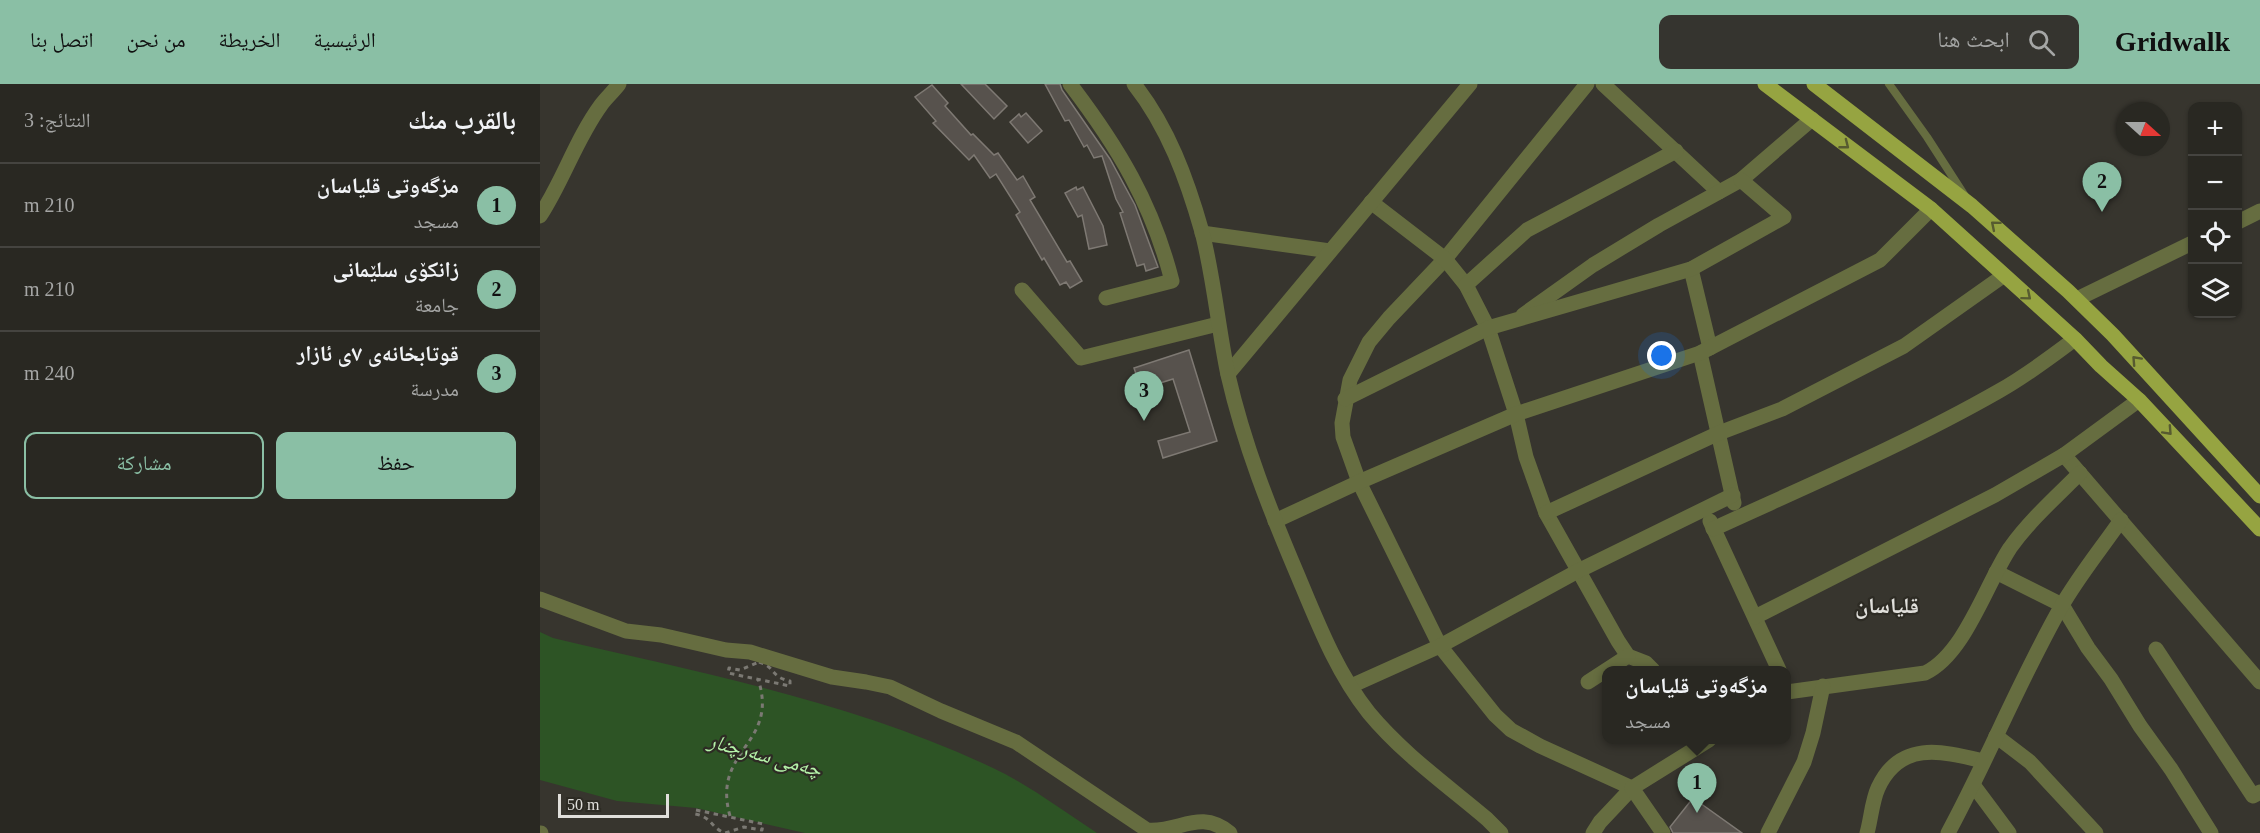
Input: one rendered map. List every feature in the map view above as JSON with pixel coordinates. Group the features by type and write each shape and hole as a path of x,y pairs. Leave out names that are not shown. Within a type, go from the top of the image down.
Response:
{"main road":[{"path":"1765,84 1931,209 2139,400 2260,529"},
{"path":"1814,84 1972,206 2024,250 2077,299 2260,496"}],"street":[{"path":"540,216 597,111 619,84"},
{"path":"1070,84 1089,108 1137,185 1159,234 1172,281 1106,298"},
{"path":"1134,84 1152,109 1173,149 1202,233 1228,374 1251,459 1324,638 1351,686 1367,710 1386,731 1501,833"},
{"path":"1228,374 1470,84"},
{"path":"1587,84 1445,259 1369,342 1354,371 1345,399 1342,413 1343,437 1359,482 1440,646 1495,715 1511,730 1540,746 1632,788 1663,833"},
{"path":"1602,84 1719,192"},
{"path":"1514,322 1593,266 1659,225 1741,180 1812,119"},
{"path":"1466,285 1527,230 1676,151"},
{"path":"1345,399 1488,328 1690,269 1784,217 1741,180"},
{"path":"1371,202 1445,259 1466,285 1488,328 1516,414 1526,457 1546,513 1628,656 1649,666"},
{"path":"1275,521 1516,414 1705,350 1880,260 1931,209"},
{"path":"2242,220 2260,211"},
{"path":"1202,233 1330,251"},
{"path":"2077,299 2188,245"},
{"path":"1690,269 1719,433 1738,518"},
{"path":"1546,513 1719,433 1782,409 1904,346 2003,276"},
{"path":"1022,290 1081,358 1218,324"},
{"path":"1713,529 1964,410 2001,390 2075,339"},
{"path":"1755,617 1995,495 2064,455 2139,400"},
{"path":"2064,455 2260,682"},
{"path":"1791,690 1926,673 1936,668 1946,659 1958,642 2012,546 2028,526 2080,473"},
{"path":"1351,686 1440,646 1578,571 1733,495"},
{"path":"1704,509 1777,666"},
{"path":"1948,833 1974,786 2007,710 2062,605 2121,520"},
{"path":"1996,572 2062,605 2211,833"},
{"path":"540,599 626,631 669,637 726,650 750,652 832,677 890,687 1016,742 1147,830 1164,831 1198,822 1208,822 1219,825 1230,833"},
{"path":"2156,649 2253,796 2260,792"},
{"path":"1613,666 1628,656"},
{"path":"1588,682 1602,673"},
{"path":"1768,833 1804,762 1823,686"},
{"path":"1996,736 2030,762 2096,833"},
{"path":"1593,833 1600,822 1632,788 1690,745"},
{"path":"1867,833 1878,788 1887,773 1898,762 1913,754 1937,751 1983,761"},
{"path":"1974,786 2010,833"}],"lane":[{"path":"1889,84 1927,136 1972,206"}],"path":[{"path":"759,662 767,665 776,677 790,681 789,686 758,679 728,673 729,668 741,670 759,662"},
{"path":"730,816 726,798 728,776 736,759 756,734 762,715 764,701 758,679"},
{"path":"696,810 763,824 762,830 748,826 729,833 721,832 708,818 695,814 696,810"}],"water":[{"name":"چەمی سەرچنار","path":"540,632 553,638 777,691 887,725 993,768 1033,790 1097,833 805,833 696,808 617,801 540,780"}],"building":[{"path":"961,84 985,84 1007,106 994,119"},
{"path":"1045,84 1060,84 1110,159 1135,205 1158,267 1146,271 1144,264 1137,266 1120,213 1123,212 1116,199 1102,156 1094,158 1087,145 1084,147 1069,120 1065,121"},
{"path":"932,85 948,103 945,106 971,135 973,134 994,155 998,153 1017,180 1023,176 1035,197 1030,200 1067,262 1070,261 1082,281 1070,288 1066,282 1060,285 1044,258 1042,260 1016,215 1020,212 996,174 990,178 974,155 969,160 933,123 936,121 915,97"},
{"path":"1026,113 1042,131 1028,143 1010,122 1019,114 1021,117"},
{"path":"1076,187 1077,190 1083,187 1103,226 1107,245 1089,249 1082,215 1078,217 1065,193"},
{"path":"1189,350 1217,441 1163,458 1158,441 1190,432 1173,379 1141,389 1134,368"},
{"path":"1693,798 1742,833 1673,833 1670,827"}],"place":[{"name":"زانکۆی سلێمانی","path":"2102,212"},
{"name":"قوتابخانەی ٧ی ئازار","path":"1144,421"},
{"name":"مزگەوتی قلیاسان","path":"1697,813"}],"district":[{"name":"قلياسان","path":"1887,605"}]}
